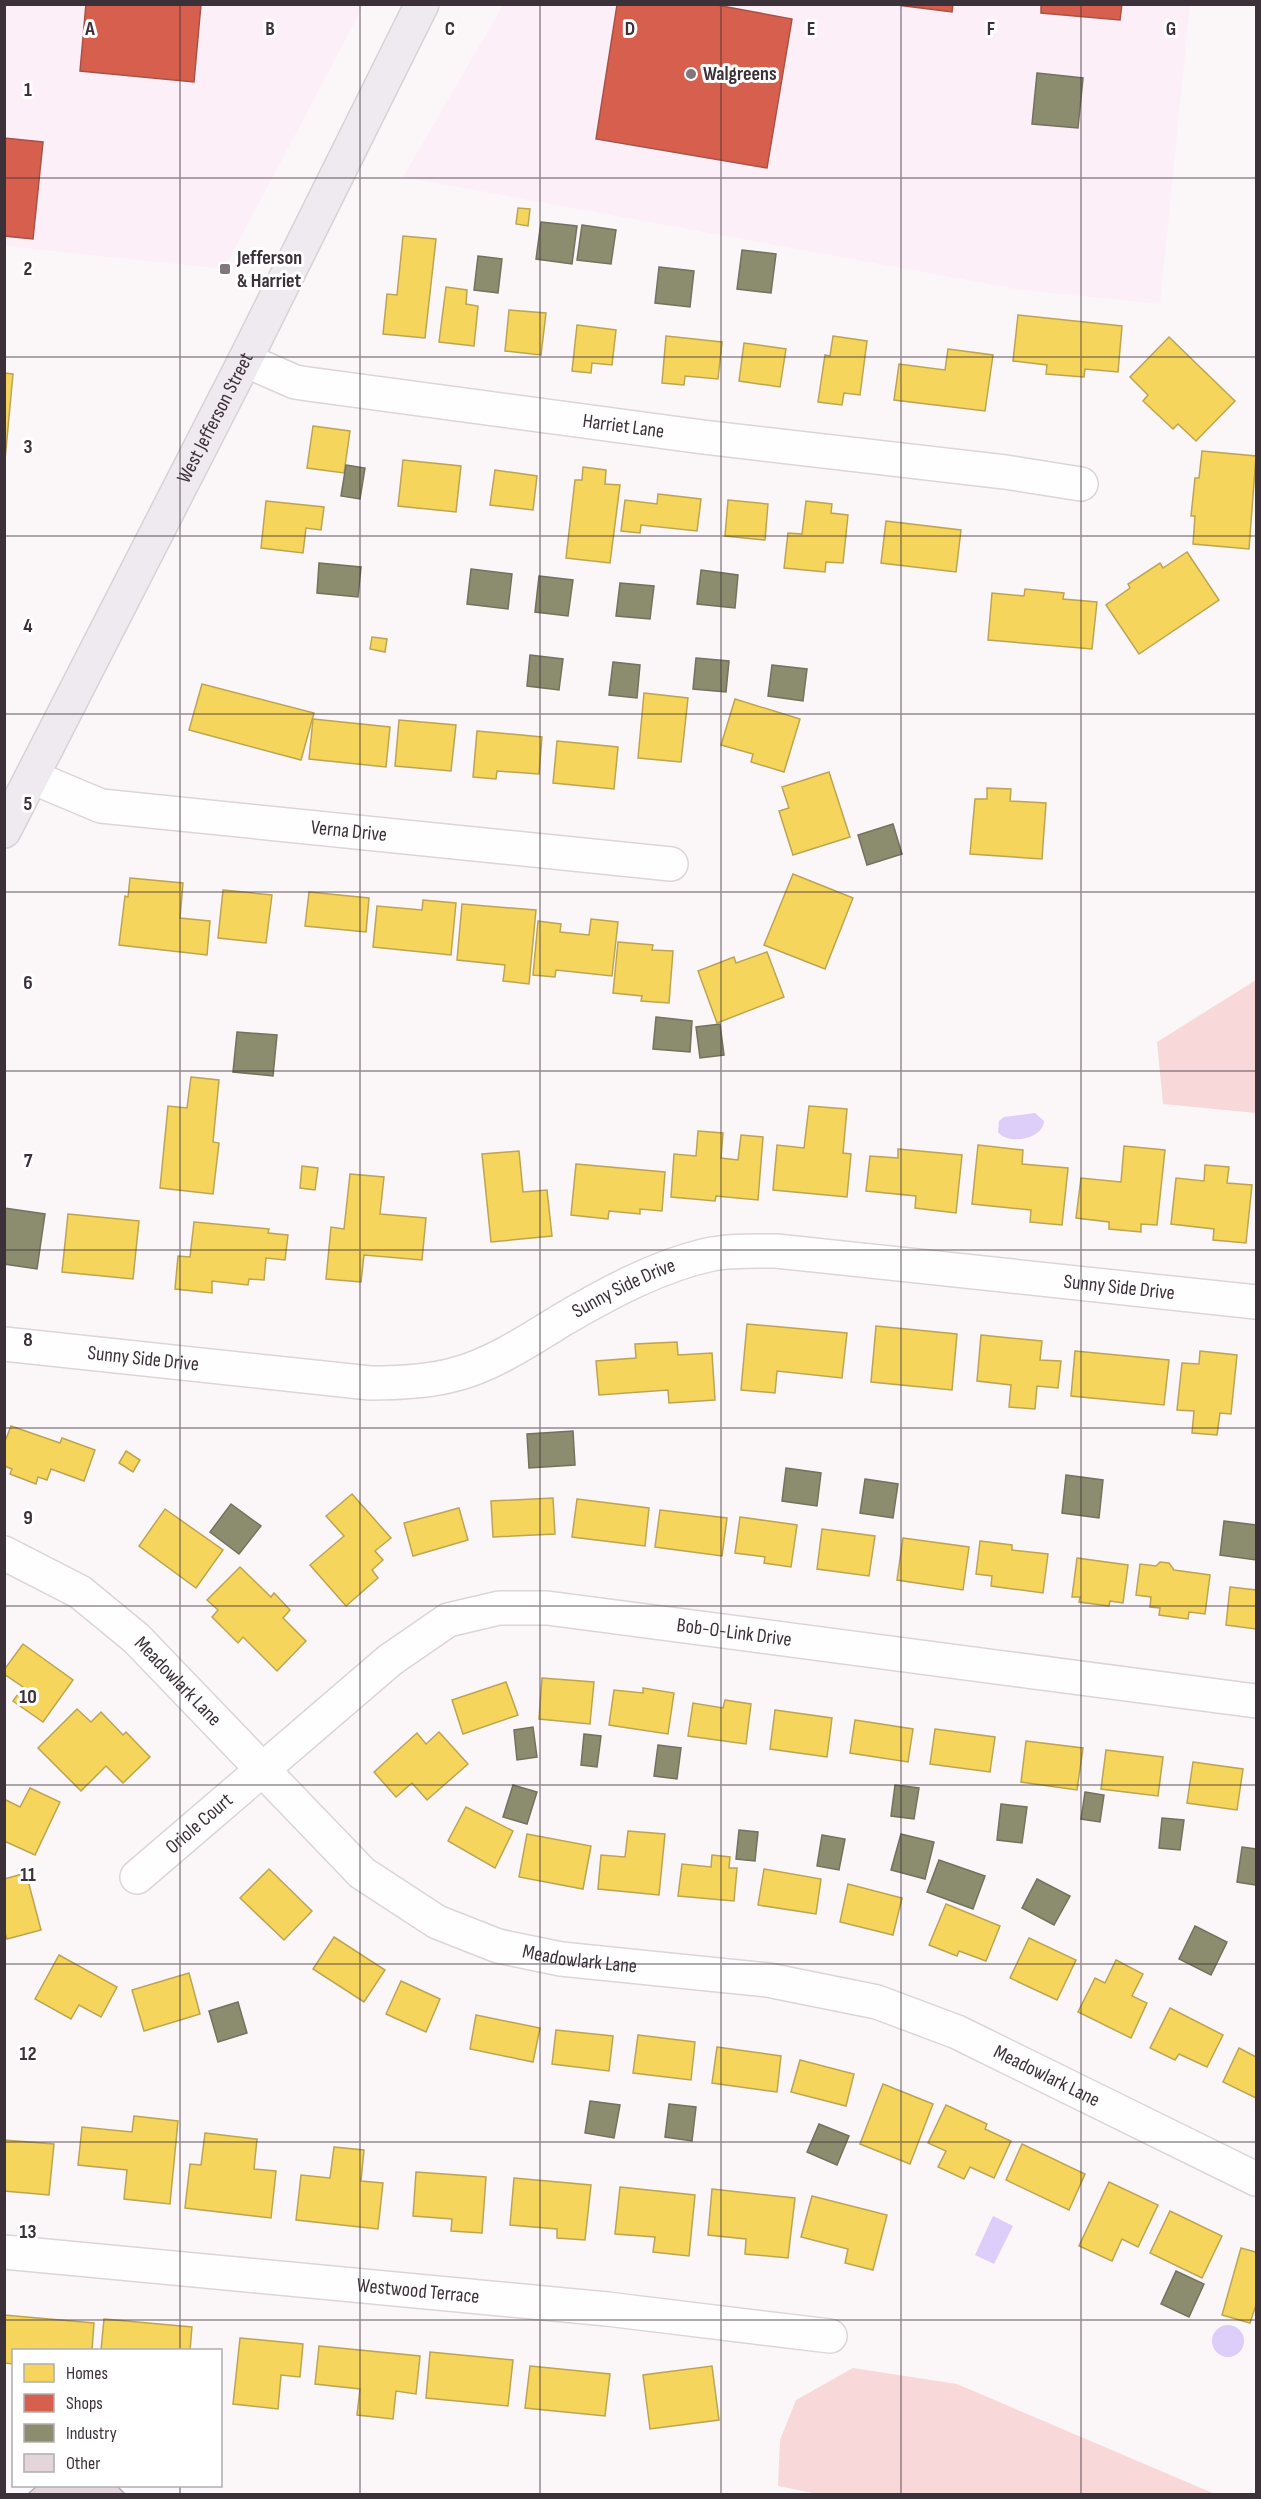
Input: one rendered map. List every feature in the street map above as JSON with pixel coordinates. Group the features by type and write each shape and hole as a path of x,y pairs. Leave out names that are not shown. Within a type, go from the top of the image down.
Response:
{"main road":[{"name":"West Jefferson Street","path":"4,831 129,582 245,360 422,4"}],"street":[{"name":"Harriet Lane","path":"245,360 295,382 332,388 646,430 1005,472 1081,484"},
{"name":"Verna Drive","path":"32,777 101,806 671,864"},
{"name":"Sunny Side Drive","path":"4,1344 370,1383 402,1383 457,1374 518,1347 580,1310 667,1267 713,1254 745,1251 776,1251 1257,1302"},
{"name":"Meadowlark Lane","path":"4,1553 80,1592 128,1632 362,1873 437,1922 498,1946 561,1959 768,1980 877,2002 957,2032 1257,2179"},
{"name":"Bob-O-Link Drive","path":"262,1768 390,1660 448,1620 499,1608 547,1608 1257,1701"},
{"name":"Oriole Court","path":"137,1877 262,1768"},
{"name":"Westwood Terrace","path":"4,2252 607,2309 830,2336"}],"shaded area":[{"path":"5,5 364,5 224,269 5,246"},
{"path":"503,5 1190,5 1160,304 1021,290 403,177"},
{"path":"1256,980 1256,1113 1163,1104 1157,1042"},
{"path":"1035,1113 1044,1121 1038,1133 1024,1139 1016,1139 1003,1136 998,1132 999,1121 1004,1117"},
{"path":"993,2216 1013,2226 994,2264 975,2255"},
{"path":"1228,2325 1239,2330 1244,2341 1239,2352 1228,2357 1217,2352 1212,2341 1217,2330"},
{"path":"853,2368 957,2384 1215,2494 818,2494 778,2486 780,2440 796,2400"}],"building: Homes":[{"path":"518,208 530,209 528,226 516,224"},
{"path":"403,236 436,239 425,338 383,334 387,294 397,295"},
{"path":"446,287 467,290 466,304 478,306 474,346 439,342"},
{"path":"509,310 546,313 541,355 505,351"},
{"path":"1018,315 1122,326 1118,372 1085,369 1084,377 1046,374 1047,365 1013,361"},
{"path":"577,325 616,330 612,365 592,363 591,373 572,371"},
{"path":"666,336 722,342 718,379 685,376 684,385 662,383"},
{"path":"833,336 867,341 860,395 844,393 842,405 818,402 825,355 830,356"},
{"path":"1169,337 1235,401 1196,441 1178,424 1173,429 1143,401 1148,395 1130,377"},
{"path":"744,343 786,349 780,387 739,381"},
{"path":"948,349 993,355 985,411 894,400 899,364 945,370"},
{"path":"4,373 13,374 5,460 4,460"},
{"path":"313,426 350,431 344,473 307,468"},
{"path":"1202,451 1256,456 1249,549 1193,544 1195,516 1191,516 1195,478 1199,478"},
{"path":"403,460 461,466 456,512 398,506"},
{"path":"583,467 606,470 605,484 620,485 610,563 566,558 575,480 582,480"},
{"path":"495,470 537,476 533,510 490,505"},
{"path":"658,494 701,499 697,531 641,525 640,533 621,531 625,500 657,504"},
{"path":"728,500 768,504 765,540 725,536"},
{"path":"266,501 324,507 321,530 306,528 303,553 261,548"},
{"path":"806,501 832,504 831,513 848,515 843,563 826,562 825,572 784,568 788,533 802,534"},
{"path":"886,521 961,530 956,572 881,563"},
{"path":"1187,552 1219,600 1139,654 1106,605 1130,588 1128,584 1160,563 1163,568"},
{"path":"1025,589 1064,593 1063,599 1097,602 1092,649 988,640 992,593 1024,596"},
{"path":"372,637 387,639 385,652 370,649"},
{"path":"202,684 314,713 301,760 189,730"},
{"path":"644,693 688,698 681,762 638,758"},
{"path":"735,699 800,719 784,772 751,762 753,754 721,745"},
{"path":"313,719 390,727 386,767 309,759"},
{"path":"399,720 456,725 451,771 395,766"},
{"path":"477,731 542,737 539,774 497,771 496,779 473,777"},
{"path":"557,741 618,747 614,789 553,783"},
{"path":"829,772 850,837 793,855 779,811 789,808 782,787"},
{"path":"987,788 1011,789 1010,801 1046,803 1042,859 970,854 975,799 987,799"},
{"path":"793,874 853,898 825,969 764,945"},
{"path":"130,878 183,883 180,918 210,921 207,955 119,945 125,896 128,897"},
{"path":"223,890 272,895 266,943 218,938"},
{"path":"309,892 369,898 366,932 305,926"},
{"path":"423,900 456,903 451,955 373,947 377,906 422,910"},
{"path":"462,904 536,910 529,984 503,981 505,965 457,960"},
{"path":"591,919 618,922 612,976 556,970 555,977 533,975 538,921 561,924 560,932 589,935"},
{"path":"618,942 653,945 652,950 673,951 669,1003 641,1001 642,996 613,993"},
{"path":"767,952 784,997 717,1023 698,971 734,957 736,963"},
{"path":"191,1077 219,1080 213,1142 219,1143 213,1194 160,1188 168,1106 187,1108"},
{"path":"809,1106 847,1109 843,1153 851,1154 847,1197 773,1190 777,1145 804,1148"},
{"path":"698,1131 723,1133 721,1158 738,1160 741,1135 763,1137 758,1200 716,1196 715,1201 671,1197 674,1154 696,1156"},
{"path":"978,1145 1023,1150 1022,1164 1068,1168 1062,1225 1030,1222 1031,1210 972,1204"},
{"path":"1124,1146 1165,1150 1157,1225 1141,1224 1141,1232 1109,1229 1109,1222 1076,1218 1081,1178 1121,1182"},
{"path":"898,1149 962,1155 956,1213 915,1208 916,1196 866,1191 870,1156 898,1158"},
{"path":"519,1151 523,1192 547,1190 552,1236 491,1242 482,1154"},
{"path":"576,1164 665,1172 662,1211 640,1209 640,1214 609,1211 608,1219 571,1215"},
{"path":"1205,1165 1229,1167 1227,1183 1252,1185 1246,1243 1213,1240 1214,1229 1171,1224 1176,1178 1204,1181"},
{"path":"302,1166 318,1168 315,1190 300,1188"},
{"path":"350,1174 384,1177 380,1214 426,1218 422,1260 364,1255 361,1282 326,1279 331,1227 344,1229"},
{"path":"68,1214 139,1221 133,1279 62,1272"},
{"path":"194,1222 269,1229 268,1233 288,1235 285,1260 266,1258 264,1280 249,1279 248,1285 212,1281 212,1293 175,1289 178,1256 190,1257"},
{"path":"747,1324 847,1333 842,1378 777,1371 775,1393 741,1390"},
{"path":"876,1326 957,1334 952,1390 871,1382"},
{"path":"981,1335 1042,1341 1040,1360 1061,1361 1058,1388 1037,1386 1035,1409 1009,1407 1011,1385 977,1381"},
{"path":"677,1342 678,1355 712,1353 715,1400 669,1403 668,1390 599,1395 596,1361 636,1358 635,1344"},
{"path":"1075,1351 1169,1360 1164,1405 1071,1396"},
{"path":"1200,1351 1237,1355 1231,1414 1220,1413 1217,1435 1192,1433 1194,1411 1177,1410 1182,1363 1199,1364"},
{"path":"11,1426 60,1443 62,1438 95,1450 84,1481 51,1469 47,1480 38,1477 36,1484 10,1474 12,1469 4,1466 4,1444"},
{"path":"126,1451 140,1460 133,1472 119,1463"},
{"path":"352,1494 391,1538 375,1551 383,1560 372,1570 378,1578 346,1606 310,1565 344,1536 326,1516"},
{"path":"553,1498 555,1534 493,1537 491,1501"},
{"path":"577,1499 649,1508 645,1546 572,1537"},
{"path":"459,1508 468,1540 413,1556 404,1523"},
{"path":"165,1509 223,1550 196,1588 139,1546"},
{"path":"660,1510 727,1518 722,1556 655,1547"},
{"path":"740,1517 797,1525 791,1567 764,1563 765,1557 735,1553"},
{"path":"822,1529 875,1536 869,1576 817,1569"},
{"path":"903,1538 969,1547 963,1590 897,1580"},
{"path":"980,1541 1012,1545 1012,1550 1048,1554 1043,1593 991,1586 992,1576 976,1574"},
{"path":"1077,1558 1128,1565 1123,1603 1110,1601 1109,1606 1079,1602 1080,1597 1072,1597"},
{"path":"1160,1562 1169,1563 1174,1570 1210,1575 1205,1614 1189,1612 1188,1619 1159,1615 1160,1608 1150,1607 1151,1597 1136,1595 1140,1564 1156,1566"},
{"path":"240,1567 271,1597 274,1593 290,1610 283,1618 306,1641 277,1671 243,1637 238,1643 212,1617 218,1610 207,1600"},
{"path":"1230,1587 1256,1590 1256,1629 1226,1625"},
{"path":"23,1644 73,1680 43,1722 13,1701 23,1687 4,1674 4,1670"},
{"path":"542,1678 594,1682 590,1724 539,1719"},
{"path":"506,1682 518,1715 463,1734 452,1700"},
{"path":"643,1688 674,1693 668,1734 609,1725 614,1690 643,1693"},
{"path":"725,1700 751,1704 746,1744 688,1736 693,1703 723,1708"},
{"path":"77,1709 91,1722 101,1712 123,1735 126,1732 150,1757 123,1783 106,1766 81,1791 38,1748"},
{"path":"775,1710 832,1718 827,1757 770,1749"},
{"path":"855,1720 913,1729 908,1762 850,1753"},
{"path":"935,1729 995,1737 990,1772 930,1764"},
{"path":"439,1732 468,1764 427,1800 412,1783 396,1797 374,1772 417,1733 426,1744"},
{"path":"1026,1741 1083,1748 1077,1790 1021,1782"},
{"path":"1106,1750 1163,1757 1158,1796 1101,1789"},
{"path":"1193,1762 1243,1769 1237,1810 1187,1803"},
{"path":"30,1788 60,1802 35,1855 4,1841 4,1799 20,1807"},
{"path":"466,1807 513,1831 495,1868 448,1841"},
{"path":"628,1831 665,1834 659,1895 598,1889 601,1855 625,1857"},
{"path":"527,1834 591,1846 583,1889 519,1877"},
{"path":"712,1855 730,1857 729,1868 737,1868 734,1901 678,1896 682,1864 711,1867"},
{"path":"269,1869 312,1911 284,1940 240,1898"},
{"path":"764,1869 821,1879 816,1914 758,1905"},
{"path":"26,1873 41,1930 7,1939 4,1930 4,1879"},
{"path":"848,1884 902,1898 893,1935 840,1922"},
{"path":"946,1904 1000,1926 986,1961 959,1951 957,1956 929,1945"},
{"path":"334,1937 385,1970 364,2002 313,1969"},
{"path":"1029,1938 1076,1960 1057,2000 1010,1978"},
{"path":"59,1955 117,1987 101,2017 79,2005 71,2019 35,1999"},
{"path":"1116,1960 1143,1974 1132,1996 1147,2003 1131,2038 1078,2012 1095,1978 1105,1983"},
{"path":"189,1973 200,2014 144,2031 132,1990"},
{"path":"401,1981 440,1999 426,2032 386,2014"},
{"path":"1170,2008 1223,2035 1207,2067 1179,2054 1175,2060 1150,2048"},
{"path":"476,2015 540,2028 533,2062 470,2049"},
{"path":"556,2030 613,2036 609,2071 552,2064"},
{"path":"638,2035 695,2042 691,2080 633,2073"},
{"path":"717,2047 781,2056 777,2092 712,2083"},
{"path":"1239,2048 1256,2057 1256,2098 1223,2082"},
{"path":"800,2060 854,2074 846,2106 791,2092"},
{"path":"883,2084 933,2104 910,2164 860,2144"},
{"path":"946,2105 987,2124 985,2129 1011,2141 994,2178 970,2167 964,2179 938,2167 946,2151 928,2143"},
{"path":"134,2116 178,2121 170,2204 124,2199 127,2170 78,2165 82,2127 132,2132"},
{"path":"205,2133 257,2139 254,2169 276,2171 271,2218 185,2208 190,2164 201,2165"},
{"path":"4,2140 54,2144 49,2195 4,2191"},
{"path":"1022,2144 1085,2174 1069,2210 1006,2180"},
{"path":"334,2147 364,2150 361,2181 383,2183 378,2229 296,2220 301,2175 330,2178"},
{"path":"416,2172 486,2177 482,2233 451,2231 452,2219 413,2216"},
{"path":"514,2178 591,2185 585,2240 557,2238 557,2229 510,2225"},
{"path":"1109,2182 1158,2205 1138,2247 1122,2239 1112,2261 1079,2246"},
{"path":"620,2187 695,2195 689,2256 653,2252 655,2237 615,2234"},
{"path":"712,2189 795,2198 788,2258 745,2254 746,2239 708,2235"},
{"path":"812,2196 887,2215 873,2270 845,2263 848,2249 801,2237"},
{"path":"1170,2211 1222,2236 1202,2278 1150,2253"},
{"path":"1241,2248 1256,2252 1256,2305 1250,2323 1222,2315"},
{"path":"4,2315 94,2323 92,2349 12,2349 12,2364 4,2363"},
{"path":"104,2319 192,2327 190,2349 101,2349"},
{"path":"240,2338 303,2344 300,2377 281,2375 278,2409 233,2404"},
{"path":"319,2346 420,2356 416,2394 396,2391 393,2419 357,2415 360,2389 315,2384"},
{"path":"430,2352 513,2360 508,2406 426,2398"},
{"path":"530,2366 610,2374 605,2416 525,2408"},
{"path":"712,2366 719,2420 650,2429 643,2375"}],"building: Shops":[{"path":"86,4 201,4 194,82 80,71"},
{"path":"711,4 792,19 767,168 596,139 617,5"},
{"path":"889,4 953,4 952,12"},
{"path":"1041,4 1122,4 1120,20 1041,13"},
{"path":"4,138 43,142 33,239 4,236"}],"building: Industry":[{"path":"1037,73 1083,78 1078,128 1032,124"},
{"path":"541,222 577,226 572,264 536,259"},
{"path":"582,225 616,230 611,264 577,260"},
{"path":"742,250 776,254 771,293 737,289"},
{"path":"478,256 502,259 498,293 474,290"},
{"path":"659,267 694,271 690,307 655,303"},
{"path":"346,465 365,468 360,499 341,496"},
{"path":"319,563 361,567 358,597 317,593"},
{"path":"471,569 512,574 508,609 467,604"},
{"path":"701,570 738,575 735,608 697,604"},
{"path":"539,576 573,580 568,616 535,612"},
{"path":"620,583 654,586 650,619 616,616"},
{"path":"530,655 563,659 559,690 527,686"},
{"path":"696,658 729,661 726,692 693,689"},
{"path":"613,662 640,665 637,698 609,695"},
{"path":"772,665 807,669 803,701 768,696"},
{"path":"893,824 902,854 867,865 858,835"},
{"path":"656,1017 692,1021 690,1052 653,1049"},
{"path":"720,1024 724,1055 700,1058 696,1027"},
{"path":"237,1032 277,1035 273,1076 233,1072"},
{"path":"4,1208 45,1214 37,1269 4,1264"},
{"path":"573,1431 575,1465 529,1468 527,1434"},
{"path":"786,1468 821,1473 817,1506 782,1501"},
{"path":"1066,1475 1103,1480 1099,1518 1062,1513"},
{"path":"865,1479 898,1484 893,1518 860,1513"},
{"path":"231,1504 261,1526 239,1554 210,1532"},
{"path":"1224,1521 1256,1525 1256,1560 1220,1555"},
{"path":"533,1727 537,1757 517,1760 514,1730"},
{"path":"584,1734 601,1736 597,1767 581,1765"},
{"path":"658,1745 681,1748 677,1779 654,1776"},
{"path":"513,1785 537,1792 527,1824 503,1817"},
{"path":"895,1785 919,1788 914,1819 891,1816"},
{"path":"1085,1792 1104,1795 1100,1822 1081,1819"},
{"path":"1001,1804 1027,1807 1022,1843 997,1840"},
{"path":"1162,1818 1184,1820 1180,1850 1159,1848"},
{"path":"739,1830 758,1832 755,1861 736,1859"},
{"path":"901,1834 934,1842 925,1879 891,1870"},
{"path":"822,1835 845,1839 839,1870 817,1866"},
{"path":"1242,1847 1256,1849 1256,1885 1237,1882"},
{"path":"939,1860 985,1876 973,1909 927,1892"},
{"path":"1037,1879 1070,1896 1054,1925 1022,1908"},
{"path":"1195,1926 1227,1942 1211,1975 1179,1959"},
{"path":"238,2002 247,2033 218,2042 209,2011"},
{"path":"590,2101 620,2105 614,2138 585,2133"},
{"path":"669,2104 696,2107 692,2141 665,2137"},
{"path":"819,2124 849,2136 837,2165 807,2152"},
{"path":"1176,2271 1204,2284 1189,2317 1161,2304"}],"building: Other":[{"path":"36,2487 118,2487 125,2494 28,2494"}],"place":[{"name":"Walgreens","path":"691,74"},
{"name":"Jefferson & Harriet","path":"225,269"}]}
